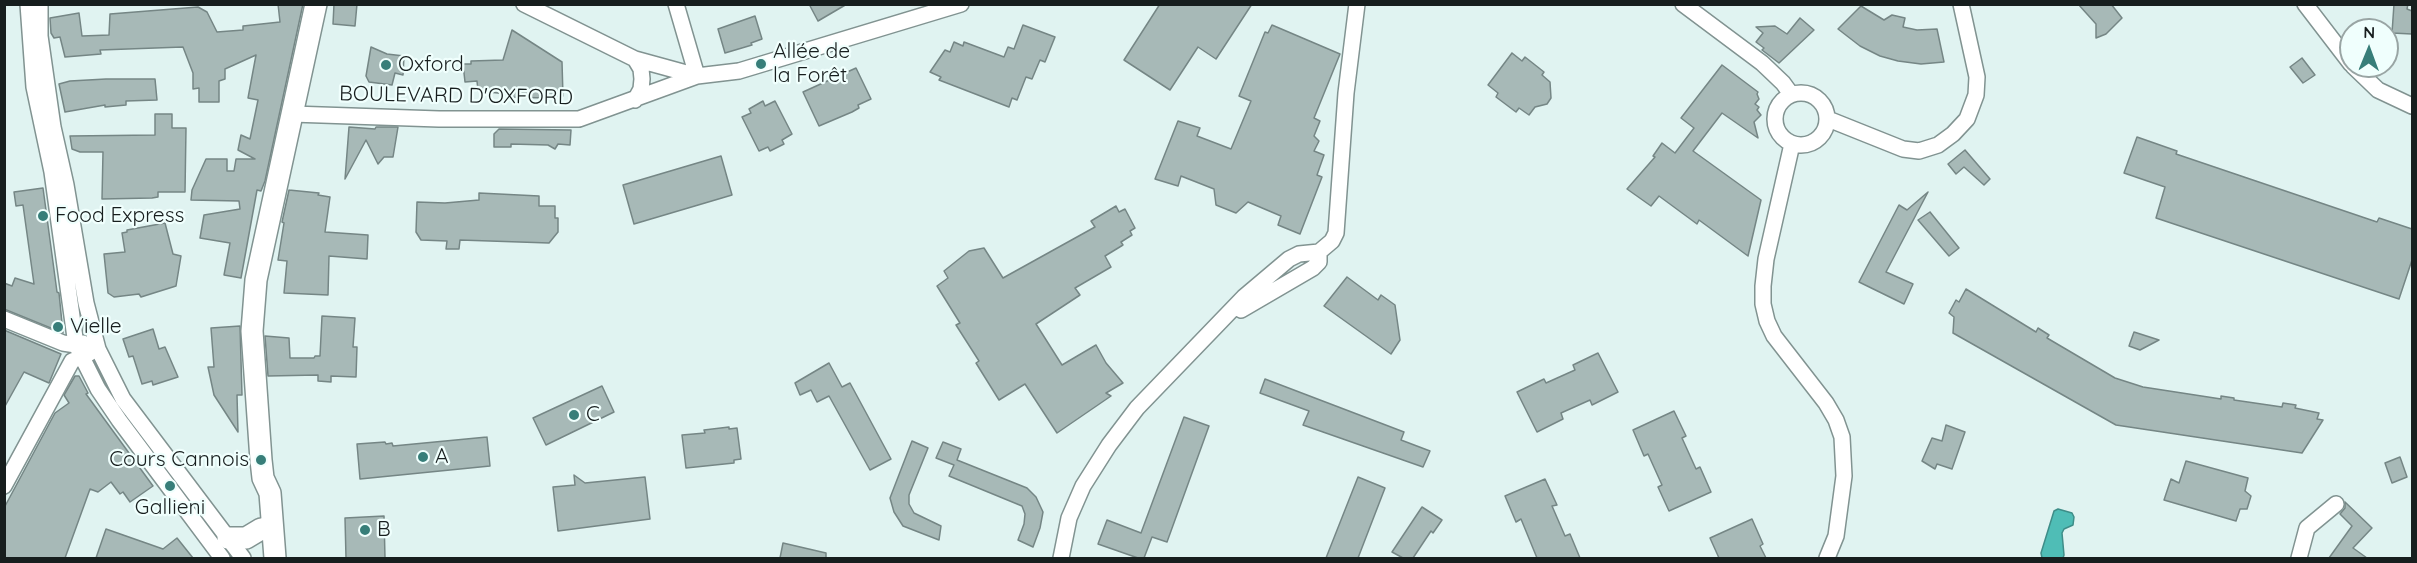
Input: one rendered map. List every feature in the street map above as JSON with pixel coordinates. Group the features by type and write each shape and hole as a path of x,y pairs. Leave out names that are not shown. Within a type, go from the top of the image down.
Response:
{"street":[{"path":"28,4 34,87 52,172 79,351 119,420 222,558"},
{"path":"40,4 40,36 52,117 86,303 97,344 123,399 243,558"},
{"path":"262,558 259,493 263,478 252,331 256,280 316,4"},
{"path":"524,4 635,59 697,76"},
{"path":"676,4 697,76"},
{"name":"BOULEVARD D'OXFORD","path":"292,114 565,120 599,114 697,76 739,71 961,4"},
{"path":"1061,558 1064,534 1083,486 1109,445 1159,384 1214,328 1259,298 1313,267 1319,262 1319,252 1332,241 1338,227 1340,164 1357,4"},
{"path":"1683,4 1762,63 1784,83 1791,94"},
{"path":"1828,120 1903,149 1919,151 1938,145 1953,134 1967,118 1976,95 1977,77 1961,4"},
{"path":"2304,4 2339,48"},
{"path":"635,59 642,79 641,89 635,100"},
{"path":"2366,78 2378,90 2412,106"},
{"path":"1799,92 1816,97 1826,111 1828,120 1826,128 1816,141 1808,144 1792,144 1778,132 1775,124 1778,106 1791,94 1799,92"},
{"path":"1792,144 1766,259 1762,286 1763,303 1767,321 1774,336 1826,403 1836,420 1842,437 1844,476 1836,536 1827,558"},
{"path":"4,318 79,351"},
{"path":"4,486 72,361 79,351 97,344"},
{"path":"263,478 270,493 275,558"},
{"path":"2299,558 2307,528 2336,504"},
{"path":"228,538 246,538 261,529"},
{"path":"1836,536 1840,558"}],"water":[{"path":"2058,509 2072,513 2074,517 2073,525 2064,529 2062,533 2064,555 2063,558 2042,558 2041,553 2054,511"}],"building":[{"path":"278,4 303,4 265,181 261,191 257,190 241,278 224,275 230,243 200,238 204,215 240,209 239,201 191,200 192,190 206,159 227,159 227,171 234,171 236,159 255,159 238,150 241,135 250,139 258,100 248,98 256,55 225,69 225,79 219,81 219,102 199,102 199,88 193,89 193,73 183,47 100,50 101,54 65,57 60,37 54,38 51,33 50,18 79,13 82,36 109,35 110,14 198,7 207,12 217,32 243,30 243,26 280,22"},
{"path":"334,4 357,4 355,26 333,24"},
{"path":"809,4 847,4 818,21"},
{"path":"1160,4 1252,4 1216,59 1198,47 1170,90 1124,60"},
{"path":"2078,4 2111,4 2122,18 2106,34 2096,38 2096,24"},
{"path":"2394,4 2408,4 2407,9 2412,11 2412,34 2399,33 2399,18 2393,18"},
{"path":"1861,6 1884,20 1892,15 1905,18 1903,27 1917,30 1937,29 1944,62 1921,64 1898,61 1880,56 1860,46 1838,29"},
{"path":"755,16 762,39 751,43 752,45 725,53 718,29"},
{"path":"1800,18 1814,30 1779,63 1762,50 1764,48 1756,42 1763,33 1756,27 1775,26 1787,34"},
{"path":"1023,25 1055,37 1045,62 1040,60 1032,79 1026,77 1017,100 1012,98 1009,107 939,80 941,77 930,72 945,50 950,52 954,42 963,46 964,42 1004,57 1008,47 1014,49"},
{"path":"1272,25 1340,54 1314,118 1320,121 1314,136 1319,141 1314,151 1324,155 1317,175 1322,177 1300,234 1278,225 1281,216 1248,202 1236,213 1216,205 1214,189 1181,176 1178,186 1155,179 1178,121 1200,128 1197,136 1231,149 1251,101 1239,96 1265,32 1268,33"},
{"path":"512,30 562,62 563,96 507,97 508,94 478,91 477,81 465,82 463,64 471,64 471,61 503,60"},
{"name":"Oxford","path":"371,47 387,54 404,56 403,75 395,73 392,85 369,82 366,76"},
{"path":"1512,53 1522,61 1525,57 1544,72 1542,75 1550,82 1551,98 1547,104 1535,107 1529,115 1519,108 1516,112 1496,97 1498,93 1488,85"},
{"path":"2302,58 2315,75 2303,83 2290,67"},
{"path":"1722,65 1758,92 1759,99 1755,104 1759,107 1757,110 1761,115 1754,122 1758,138 1722,113 1693,151 1761,200 1748,256 1699,220 1697,224 1659,196 1651,206 1627,189 1655,157 1653,156 1662,143 1675,153 1694,128 1681,118"},
{"path":"856,68 871,99 858,105 859,108 852,112 819,126 803,92"},
{"path":"155,79 157,100 126,101 126,105 105,107 105,105 65,112 59,84 70,81"},
{"path":"763,101 765,106 775,101 792,134 782,140 784,144 770,151 768,147 759,151 742,117 751,113 749,109"},
{"path":"155,114 172,114 172,128 186,128 185,192 158,192 158,197 152,198 102,199 103,152 80,152 72,149 70,136 155,135"},
{"path":"349,127 375,129 376,127 398,127 393,157 384,157 378,164 366,140 345,179"},
{"path":"499,129 571,130 570,145 558,144 555,149 548,145 511,144 511,147 494,147 494,134"},
{"path":"2137,137 2177,151 2176,154 2377,222 2379,218 2412,229 2412,260 2399,299 2156,218 2165,187 2124,173"},
{"path":"1965,150 1990,179 1984,185 1964,167 1956,174 1948,164"},
{"path":"721,156 732,195 634,224 623,185"},
{"path":"43,188 63,333 4,309 4,283 12,286 15,278 34,284 23,205 16,206 14,192"},
{"path":"289,190 319,193 318,195 330,197 325,232 368,235 367,259 329,256 328,295 284,293 287,261 278,260 284,223 282,222"},
{"path":"1928,192 1886,272 1913,284 1904,304 1859,282 1899,205 1907,210"},
{"path":"479,193 539,196 539,206 555,206 558,232 549,243 460,240 459,249 446,249 447,241 421,240 416,232 417,202 445,203 479,200"},
{"path":"1116,206 1119,212 1125,209 1135,228 1130,231 1132,235 1121,242 1123,245 1105,256 1111,267 1075,288 1080,295 1036,324 1062,365 1096,345 1106,363 1123,383 1106,393 1111,396 1057,433 1025,384 999,400 976,363 979,361 956,325 960,323 937,286 948,278 944,271 969,251 984,248 1003,278 1095,227 1091,221"},
{"path":"1930,212 1959,248 1949,256 1918,220"},
{"path":"165,223 173,254 181,256 176,286 141,297 139,294 114,297 108,293 104,254 125,252 122,233 127,230"},
{"path":"1347,277 1378,300 1381,295 1395,305 1400,340 1391,354 1324,306"},
{"path":"1966,289 2036,332 2038,328 2049,335 2047,338 2115,378 2143,387 2221,399 2221,396 2282,407 2283,403 2296,405 2295,408 2319,413 2317,419 2323,420 2302,453 2116,425 1953,333 1954,317 1949,313 1956,300 1959,302"},
{"path":"322,316 355,318 353,347 357,347 356,377 331,376 331,382 318,381 318,375 268,376 265,336 289,338 290,358 320,356"},
{"path":"240,326 242,395 237,395 238,432 214,395 208,367 214,367 211,328"},
{"path":"153,329 159,349 165,347 178,377 153,385 152,381 142,384 133,356 129,357 123,339"},
{"path":"4,330 61,354 49,383 24,372 4,408"},
{"path":"2134,332 2159,340 2140,350 2129,346"},
{"path":"1598,353 1618,392 1592,405 1590,400 1561,413 1563,419 1537,432 1517,392 1544,379 1546,383 1575,370 1573,365"},
{"path":"829,363 842,387 850,383 891,459 870,470 829,396 817,402 811,390 800,395 795,383"},
{"path":"75,376 79,376 88,393 86,394 153,486 130,502 123,492 120,494 111,482 98,492 90,489 65,558 4,558 4,508 55,413 69,403 64,395"},
{"path":"1265,379 1404,432 1401,440 1430,451 1423,467 1303,425 1309,411 1260,393"},
{"name":"C","path":"602,386 614,412 546,445 533,418"},
{"path":"1674,411 1686,436 1682,438 1696,469 1700,467 1711,492 1669,511 1658,487 1662,485 1648,454 1644,456 1633,430"},
{"path":"1184,417 1209,426 1167,542 1152,537 1144,558 1098,544 1107,520 1141,533"},
{"path":"1946,425 1965,432 1952,469 1937,464 1935,469 1922,461 1932,438 1942,441"},
{"path":"729,427 729,429 737,428 741,459 734,460 734,463 686,468 682,435 705,433 704,430"},
{"name":"A","path":"487,437 490,466 360,479 357,444 385,442 386,444 392,443 393,446"},
{"path":"912,441 928,448 909,495 909,504 914,513 941,526 939,540 903,526 894,512 890,498"},
{"path":"943,442 961,449 957,460 1027,488 1036,497 1043,512 1033,547 1018,540 1024,524 1025,514 1022,506 949,476 954,465 936,458"},
{"path":"2400,457 2407,477 2392,483 2385,463"},
{"path":"2186,461 2248,478 2245,491 2251,496 2247,509 2240,509 2236,521 2164,500 2171,479 2179,483"},
{"path":"574,475 585,483 645,477 650,519 558,531 553,487 575,485"},
{"path":"1358,477 1385,488 1358,558 1326,558"},
{"path":"1545,479 1557,505 1552,506 1565,536 1570,534 1580,558 1537,558 1521,519 1516,522 1505,496"},
{"path":"2345,502 2372,528 2353,548 2367,558 2329,558 2352,526 2340,514 2345,508"},
{"path":"1422,507 1442,520 1433,533 1431,531 1413,558 1403,558 1392,552"},
{"name":"B","path":"384,516 385,558 346,558 345,518"},
{"path":"1752,519 1763,544 1760,546 1766,558 1719,558 1710,538"},
{"path":"106,529 163,549 177,538 193,558 96,558"},
{"path":"783,543 826,553 826,558 780,558"}],"place":[{"name":"Allée de la Forêt","path":"761,64"},
{"name":"Oxford","path":"386,65"},
{"name":"Food Express","path":"43,216"},
{"name":"Vielle","path":"58,327"},
{"name":"C","path":"574,415"},
{"name":"A","path":"423,457"},
{"name":"Cours Cannois","path":"261,460"},
{"name":"Gallieni","path":"170,486"},
{"name":"B","path":"365,530"}]}
